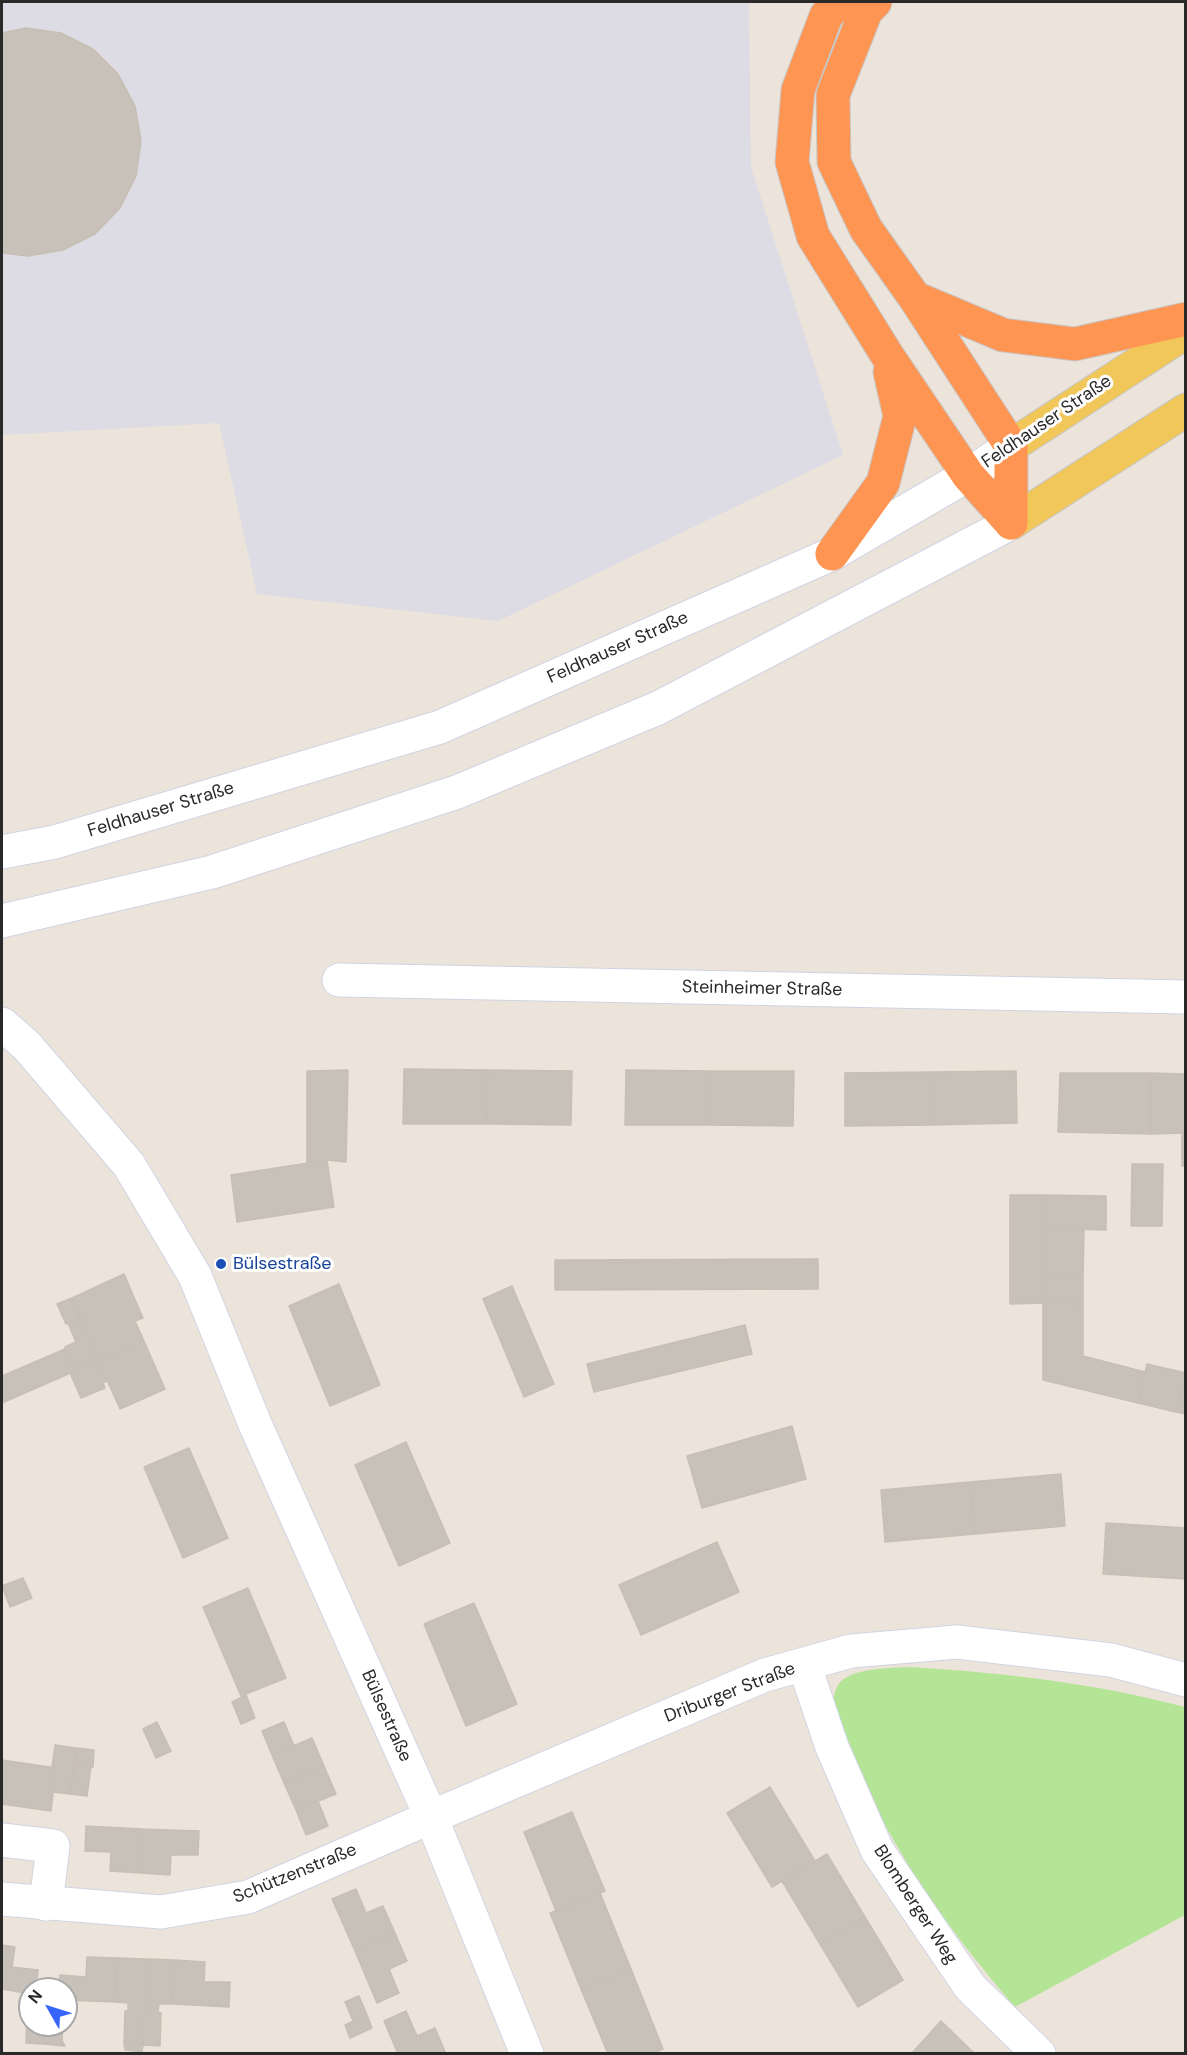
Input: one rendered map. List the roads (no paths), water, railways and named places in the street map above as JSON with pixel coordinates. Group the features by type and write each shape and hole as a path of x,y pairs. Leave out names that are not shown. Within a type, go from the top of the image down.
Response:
{"highway":[{"path":"839,2 826,16 798,90 792,162 813,236 886,355 968,475 1011,522"},
{"path":"875,2 866,11 833,96 834,162 866,229 915,298 1011,446 1011,522"},
{"path":"915,298 1003,335 1075,344 1185,319"},
{"path":"832,554 883,483 900,416 886,355"}],"main road":[{"name":"Feldhauser Straße","path":"1011,446 1185,332"},
{"path":"1011,522 1185,410"}],"street":[{"name":"Feldhauser Straße","path":"2,852 55,842 440,727 832,554 968,475 1011,446"},
{"path":"2,921 213,872 457,792 658,708 1011,522"},
{"path":"2,877 55,842"},
{"name":"Steinheimer Straße","path":"339,980 1185,997"},
{"name":"Bülsestraße","path":"2,1024 27,1046 129,1165 195,1276 255,1424 431,1817 527,2054"},
{"name":"Driburger Straße","path":"431,1817 765,1675 851,1651 957,1642 1111,1660 1185,1680"},
{"name":"Blomberger Weg","path":"804,1664 832,1747 877,1850 970,1987 1039,2054"},
{"name":"Schützenstraße","path":"2,1899 161,1912 248,1897 431,1817"},
{"path":"2,1840 52,1846 46,1904"}],"place":[{"name":"Bülsestraße","path":"221,1264"}]}
